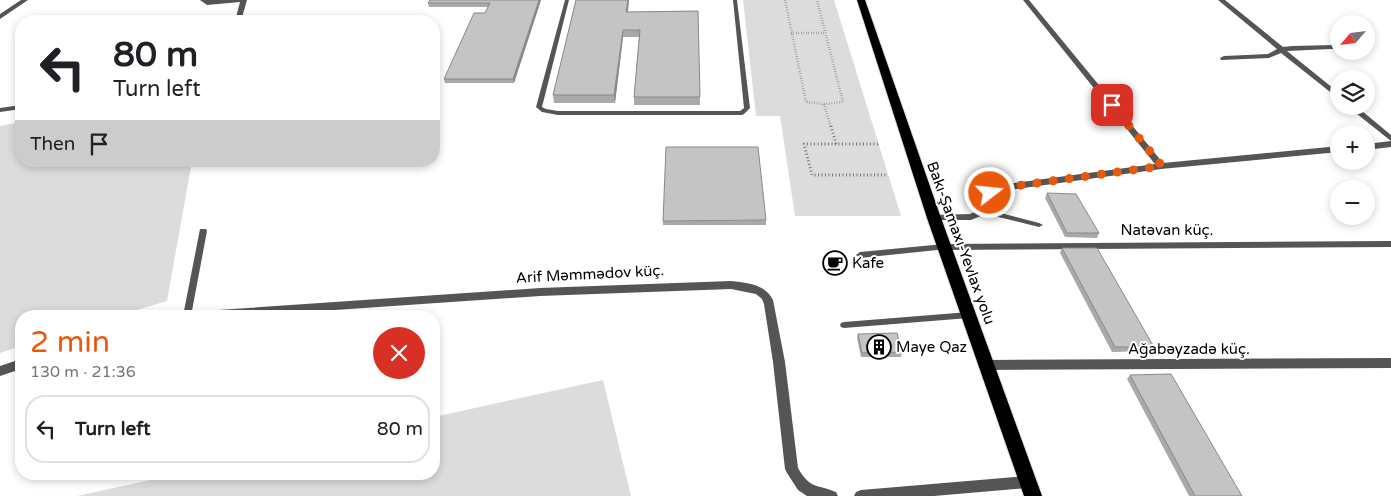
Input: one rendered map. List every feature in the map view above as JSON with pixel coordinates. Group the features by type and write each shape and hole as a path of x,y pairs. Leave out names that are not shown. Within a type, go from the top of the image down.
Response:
{"highway":[{"name":"Bakı-Şamaxı-Yevlax yolu","path":"860,0 934,218 1033,496"}],"street":[{"path":"0,16 26,0"},
{"path":"203,0 207,3 243,0 238,15"},
{"path":"1026,0 1162,166"},
{"path":"1220,0 1330,90"},
{"path":"1224,58 1270,56 1281,50 1330,47"},
{"path":"0,110 15,108"},
{"path":"1362,115 1391,139"},
{"path":"1375,146 1391,144"},
{"path":"934,218 971,217 985,212 990,193 1000,188 1162,166 1330,150"},
{"name":"Natəvan küç.","path":"944,246 1391,244"},
{"name":"Arif Məmmədov küç.","path":"280,310 588,290 731,285 750,288 761,292 766,297 769,307 775,337 792,469 800,485 815,494 831,496"},
{"name":"Ağabəyzadə küç.","path":"987,365 1391,363"},
{"path":"0,371 15,366"},
{"path":"861,496 1028,482"}],"lane":[{"path":"567,0 540,107 544,111 558,113 742,113 747,108 735,0"},
{"path":"985,212 1039,224"},
{"path":"189,310 203,230"},
{"path":"860,255 944,246"},
{"path":"844,325 970,315"}],"path":[{"path":"784,0 806,102 824,104 843,102 817,0"},
{"path":"792,33 826,33"},
{"path":"824,104 836,144"},
{"path":"878,144 804,144 812,175 888,175"}],"shaded area":[{"path":"743,0 834,0 901,216 795,216 780,116 756,116"},
{"path":"15,123 15,167 191,167 167,301 137,310 15,310 15,348 0,353 0,126"},
{"path":"603,380 631,496 77,496 150,480 440,480 440,416"}],"building":[{"path":"430,0 539,0 513,79 444,79 474,13 485,13 490,3 428,3"},
{"path":"576,0 628,0 626,12 698,11 700,97 634,97 640,30 623,30 614,95 553,95"},
{"path":"666,147 758,147 766,220 663,221"},
{"path":"1047,193 1076,194 1099,233 1067,233"},
{"path":"1062,248 1097,248 1154,347 1115,347"},
{"name":"Maye Qaz","path":"897,333 902,352 862,353 858,334"},
{"path":"1171,374 1242,496 1195,496 1130,375"}],"place":[{"name":"Kafe","path":"835,263"},
{"name":"Maye Qaz","path":"879,347"}],"route":[{"path":"990,193 1000,188 1162,166 1112,105"}]}
